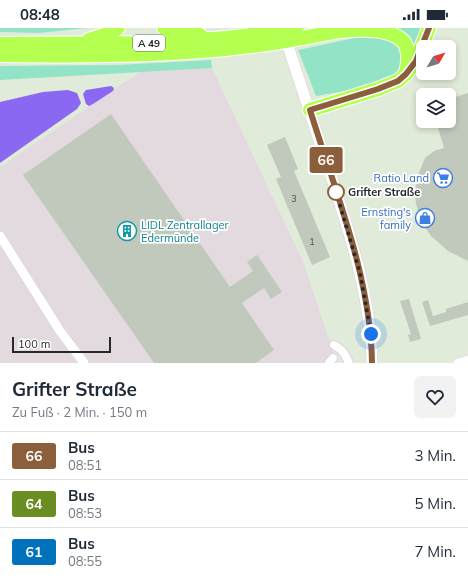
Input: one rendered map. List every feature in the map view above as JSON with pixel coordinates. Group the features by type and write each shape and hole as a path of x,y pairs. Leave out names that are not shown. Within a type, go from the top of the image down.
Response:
{"highway":[{"path":"70,44 94,39 118,28"},
{"path":"164,28 192,34 226,38"},
{"path":"310,110 378,89 398,81 406,74 419,56 429,28"},
{"path":"346,30 379,29 395,34 402,40 408,50 409,59 406,74"},
{"name":"A 49","path":"0,44 156,43 226,38 270,38 299,33 346,30"},
{"name":"A 49","path":"0,56 164,53 245,47 270,38"}],"main road":[{"path":"282,28 340,204 360,273 371,334 372,363"}],"street":[{"path":"0,236 60,331 84,363"},
{"path":"334,345 341,349 349,363"},
{"path":"458,363 468,360"}],"shaded area":[{"path":"212,68 304,264 336,361 333,363 0,363 0,167 140,72"},
{"path":"111,86 114,88 113,91 89,106 86,104 83,94 86,90"},
{"path":"68,90 77,93 81,103 77,109 0,163 0,102 43,92"}],"green space":[{"path":"0,28 88,28 38,33 0,32"},
{"path":"389,28 426,28 422,40 416,40 415,59"},
{"path":"373,34 398,41 404,63 399,72 370,87 316,96 298,50"},
{"path":"211,60 212,68 0,80 0,66 117,65"}],"building":[{"name":"Ratio Land","path":"468,93 468,261 448,251 431,236 421,221 416,204 415,192 418,175 425,158 434,151 444,148 438,128 456,128 456,97"},
{"name":"LIDL Zentrallager Edermünde","path":"111,114 230,287 253,271 247,262 257,255 282,292 271,299 264,288 242,303 274,350 256,363 154,363 23,175"},
{"path":"285,137 298,169 294,171 330,257 312,265 276,179 281,177 267,145"},
{"path":"409,299 421,339 410,342 408,335 411,334 400,301"},
{"path":"428,300 433,316 446,312 446,309 468,302 468,315 430,326 422,302"}],"bus line":[{"name":"66","path":"372,363 371,334 360,273 310,110 378,89 398,81 406,74 416,61 429,28"}],"place":[{"name":"Ratio Land","path":"443,178"},
{"name":"Grifter Straße","path":"336,192"},
{"name":"Ernsting's family","path":"425,218"},
{"name":"LIDL Zentrallager Edermünde","path":"127,231"}],"route":[{"path":"336,192 360,273 371,334"}]}
